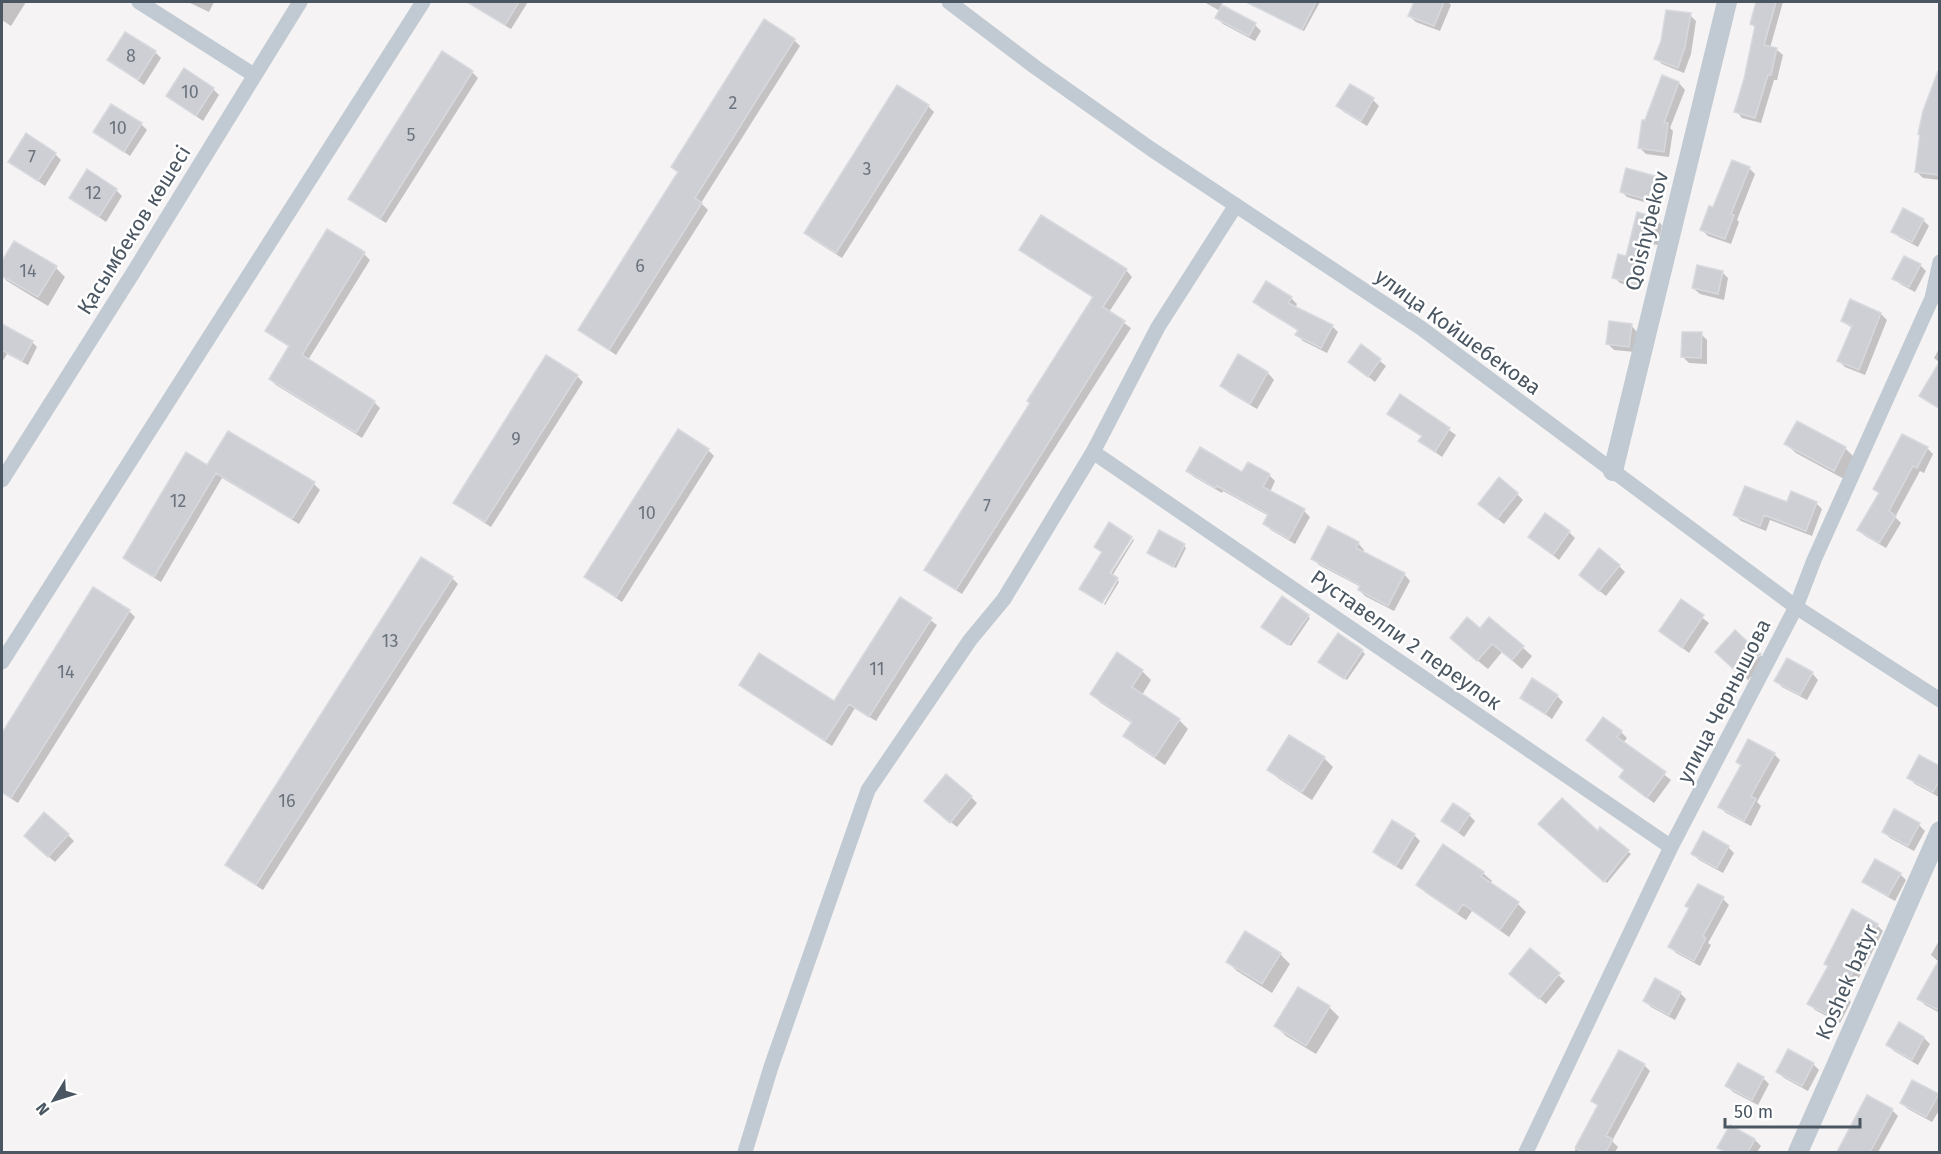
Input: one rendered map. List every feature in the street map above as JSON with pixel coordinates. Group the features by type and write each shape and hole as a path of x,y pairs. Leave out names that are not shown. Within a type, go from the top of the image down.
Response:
{"street":[{"path":"139,2 254,75"},
{"name":"Қасымбеков көшесі","path":"3,474 133,273 300,2"},
{"path":"2,662 423,2"},
{"name":"улица Койшебекова","path":"949,2 1035,67 1151,149 1421,328 1796,607 1940,700"},
{"name":"Qoishybekov","path":"1613,471 1727,2"},
{"path":"745,1152 771,1067 868,790 970,640 1004,599 1093,452 1158,327 1236,205"},
{"name":"улица Чернышова","path":"1526,1152 1671,848 1796,607 1814,560 1932,298 1940,262"},
{"name":"Руставелли 2 переулок","path":"1093,452 1117,466 1671,848"},
{"name":"Koshek batyr","path":"1798,1152 1940,831"}],"building":[{"path":"467,2 519,2 505,25"},
{"path":"1246,2 1316,2 1302,30"},
{"path":"1414,2 1444,2 1434,26 1408,16"},
{"path":"1756,2 1776,2 1764,45 1777,48 1771,75 1768,75 1755,118 1734,112 1744,79 1755,26 1750,24"},
{"path":"1222,5 1256,23 1249,36 1215,18"},
{"path":"1666,10 1691,13 1685,47 1678,68 1654,59 1661,41"},
{"path":"764,19 795,39 695,198 702,203 609,350 578,330 678,172 671,167"},
{"path":"125,32 156,51 138,80 107,60"},
{"path":"442,51 473,71 380,219 348,199"},
{"path":"184,68 214,88 196,116 166,96"},
{"path":"1938,71 1940,72 1940,158 1938,175 1915,172 1920,135 1918,134 1923,111"},
{"path":"1662,75 1679,82 1664,123 1668,123 1664,152 1638,148 1642,120 1645,120"},
{"path":"1350,84 1374,98 1361,121 1336,106"},
{"path":"897,85 929,105 836,253 804,233"},
{"path":"111,104 142,123 124,152 93,132"},
{"path":"26,133 56,153 38,181 8,162"},
{"path":"1732,160 1750,167 1731,214 1734,215 1725,239 1700,230 1709,206 1713,207"},
{"path":"1626,168 1659,177 1652,201 1620,192"},
{"path":"87,169 117,189 99,217 69,198"},
{"path":"1903,208 1924,219 1912,242 1891,232"},
{"path":"1637,212 1657,218 1652,240 1646,238 1635,284 1612,278 1618,254 1626,256"},
{"path":"1041,215 1127,269 1103,307 1125,321 956,590 924,570 1030,403 1027,401 1093,297 1019,250"},
{"path":"327,229 365,252 302,355 375,401 356,433 269,379 289,346 265,331"},
{"path":"14,241 57,266 38,297 2,276 2,261"},
{"path":"1904,256 1921,264 1909,287 1892,279"},
{"path":"1697,265 1723,271 1718,294 1692,288"},
{"path":"1266,281 1292,297 1288,303 1333,325 1321,348 1295,335 1298,330 1253,302"},
{"path":"1850,299 1881,313 1859,370 1837,361 1852,326 1841,321"},
{"path":"1609,321 1632,324 1629,347 1606,344"},
{"path":"2,324 33,341 22,361 2,350"},
{"path":"1682,332 1702,332 1701,358 1681,357"},
{"path":"1361,344 1381,359 1368,377 1348,362"},
{"path":"1238,354 1268,372 1250,404 1220,386"},
{"path":"546,355 578,375 485,522 453,503"},
{"path":"1940,361 1940,409 1919,396"},
{"path":"1400,394 1450,428 1435,452 1418,441 1422,436 1387,414"},
{"path":"1797,421 1846,447 1834,471 1784,444"},
{"path":"678,429 709,449 616,597 584,577"},
{"path":"228,431 315,482 292,519 216,473 154,577 123,558 186,452 207,465"},
{"path":"1902,434 1928,447 1917,468 1913,466 1889,511 1896,516 1879,543 1857,530 1879,493 1873,489"},
{"path":"1200,447 1242,472 1248,462 1270,474 1263,487 1305,509 1289,539 1263,524 1268,514 1186,471"},
{"path":"1499,477 1518,493 1497,519 1478,504"},
{"path":"1745,486 1787,502 1791,491 1817,502 1806,531 1764,515 1760,526 1733,515"},
{"path":"1545,513 1570,531 1553,555 1528,537"},
{"path":"1109,522 1132,537 1110,573 1118,578 1102,603 1079,589 1102,552 1094,547"},
{"path":"1328,526 1359,542 1356,548 1405,573 1388,606 1358,590 1360,585 1311,559"},
{"path":"1159,530 1185,544 1173,567 1147,553"},
{"path":"1599,548 1620,565 1599,591 1579,575"},
{"path":"421,557 453,577 256,885 225,865"},
{"path":"93,587 130,610 11,798 2,792 2,733"},
{"path":"1282,596 1309,615 1288,645 1261,627"},
{"path":"900,597 932,618 869,717 849,704 825,741 739,685 759,653 834,701"},
{"path":"1681,599 1704,615 1682,648 1659,631"},
{"path":"1467,617 1480,628 1489,617 1524,646 1512,660 1492,644 1477,661 1450,638"},
{"path":"1735,630 1761,654 1741,676 1715,652"},
{"path":"1338,633 1363,650 1344,679 1318,662"},
{"path":"1117,652 1143,670 1132,687 1180,719 1155,757 1123,736 1132,722 1090,694"},
{"path":"1787,658 1813,672 1800,695 1774,681"},
{"path":"1532,678 1558,695 1545,714 1520,698"},
{"path":"1603,717 1622,731 1617,737 1666,772 1647,798 1619,777 1624,770 1586,740"},
{"path":"1289,735 1325,757 1302,792 1267,770"},
{"path":"1748,739 1775,753 1751,796 1756,799 1744,821 1718,807 1741,765 1736,762"},
{"path":"1919,755 1940,766 1940,780 1933,792 1907,778"},
{"path":"946,774 972,796 950,823 924,801"},
{"path":"1562,798 1598,831 1600,827 1629,850 1604,882 1538,824"},
{"path":"1453,803 1470,814 1458,832 1441,821"},
{"path":"1894,809 1920,823 1908,846 1882,832"},
{"path":"44,812 69,834 48,857 24,836"},
{"path":"1392,820 1415,834 1396,866 1373,852"},
{"path":"1703,831 1729,846 1717,868 1691,854"},
{"path":"1443,844 1484,872 1481,876 1519,902 1500,930 1463,904 1457,913 1416,885"},
{"path":"1875,859 1901,873 1888,896 1862,882"},
{"path":"1698,884 1724,897 1703,936 1706,938 1694,961 1668,947 1689,908 1685,906"},
{"path":"1852,909 1878,924 1842,993 1846,995 1834,1018 1807,1004 1828,966 1824,964"},
{"path":"1245,931 1281,953 1262,984 1226,962"},
{"path":"1530,948 1560,973 1539,999 1509,974"},
{"path":"1940,958 1940,1011 1917,999"},
{"path":"1655,978 1681,992 1669,1015 1643,1001"},
{"path":"1298,987 1330,1006 1306,1046 1274,1026"},
{"path":"1899,1022 1924,1037 1912,1060 1886,1045"},
{"path":"1788,1049 1814,1063 1802,1086 1776,1072"},
{"path":"1619,1050 1645,1064 1606,1136 1613,1139 1606,1152 1583,1152 1575,1148 1598,1105 1591,1101"},
{"path":"1738,1063 1764,1077 1752,1100 1725,1086"},
{"path":"1912,1080 1939,1094 1926,1117 1900,1103"},
{"path":"1867,1095 1893,1109 1880,1134 1870,1152 1837,1152"},
{"path":"1730,1125 1755,1139 1748,1152 1726,1152 1717,1148"}]}
